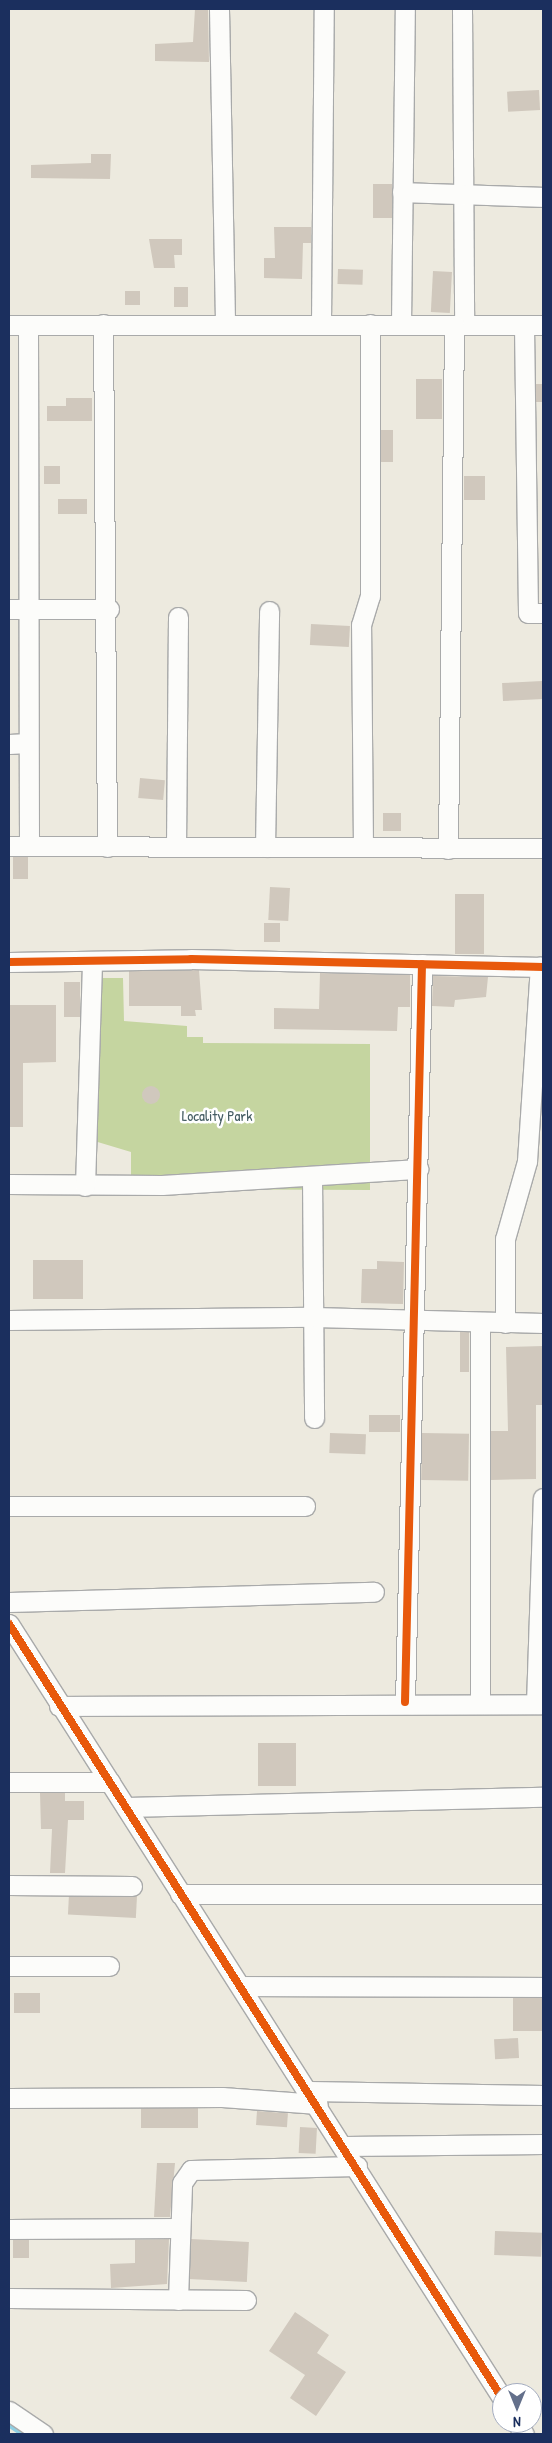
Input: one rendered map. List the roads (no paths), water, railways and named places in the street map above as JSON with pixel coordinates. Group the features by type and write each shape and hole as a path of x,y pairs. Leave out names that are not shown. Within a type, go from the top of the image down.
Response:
{"street":[{"path":"219,9 225,322"},
{"path":"321,324 324,9"},
{"path":"402,324 405,9"},
{"path":"448,849 459,325 464,193 462,9"},
{"path":"402,192 543,197"},
{"path":"9,325 225,322 543,325"},
{"path":"103,324 108,609 108,847"},
{"path":"362,848 361,626 370,596 370,324"},
{"path":"28,325 29,846"},
{"path":"524,326 528,613 543,613"},
{"path":"9,609 108,609"},
{"path":"265,846 269,611"},
{"path":"176,847 178,617"},
{"path":"9,744 28,744"},
{"path":"9,846 543,848"},
{"path":"85,1186 92,961"},
{"path":"9,962 92,961 542,966 528,1161 505,1239 505,1323"},
{"path":"405,1702 413,1320 419,1168 422,964"},
{"path":"9,1184 85,1186 312,1177 419,1168"},
{"path":"312,1177 314,1418"},
{"path":"9,1320 314,1317 480,1323 543,1323"},
{"path":"480,1323 480,1703"},
{"path":"59,1706 405,1702 540,1704 543,1498"},
{"path":"9,1506 305,1506"},
{"path":"9,1602 374,1592"},
{"path":"9,1624 59,1706 110,1782 180,1894 345,2146 493,2383"},
{"path":"9,1782 110,1782"},
{"path":"126,1807 543,1796"},
{"path":"9,1885 132,1886"},
{"path":"180,1894 543,1894"},
{"path":"9,1966 109,1966"},
{"path":"242,1986 543,1987"},
{"path":"9,2098 314,2098 543,2095"},
{"path":"345,2146 543,2144"},
{"path":"178,2300 178,2228 182,2183 197,2168 357,2166"},
{"path":"9,2229 178,2228"},
{"path":"9,2298 246,2300"},
{"path":"9,2411 43,2434"}],"waterway":[{"path":"9,2424 24,2434"}],"park label":[{"name":"Locality Park","path":"217,1116"}]}
